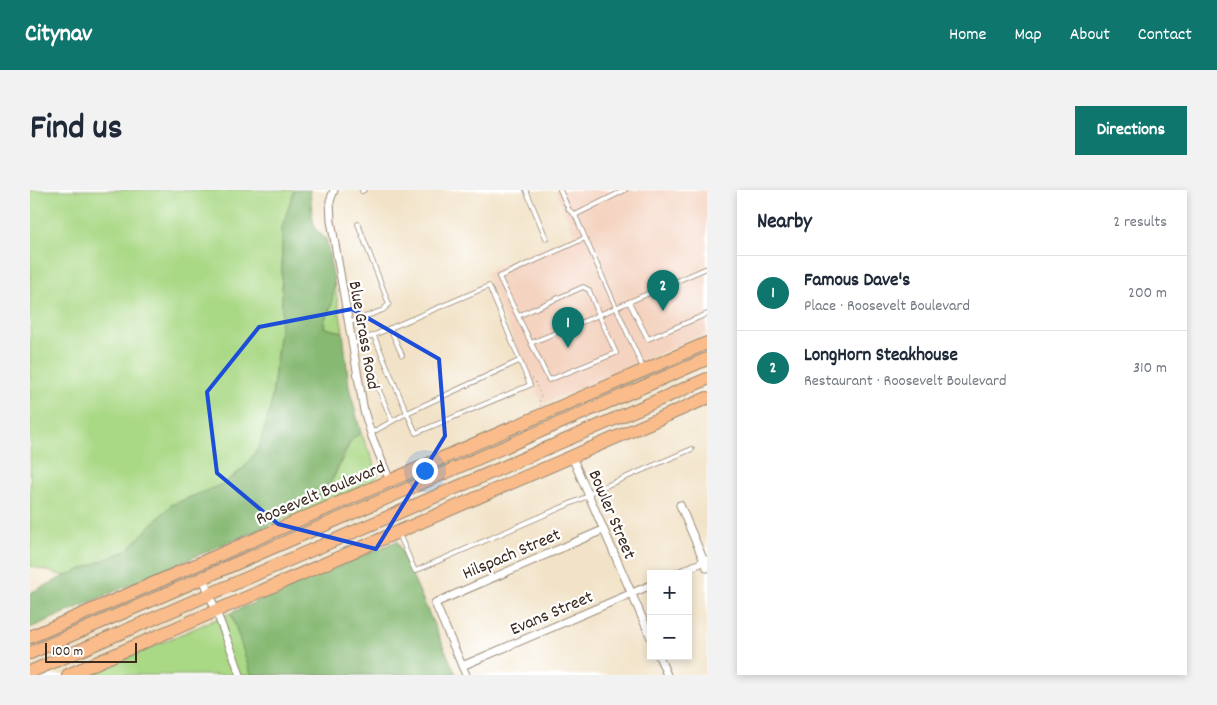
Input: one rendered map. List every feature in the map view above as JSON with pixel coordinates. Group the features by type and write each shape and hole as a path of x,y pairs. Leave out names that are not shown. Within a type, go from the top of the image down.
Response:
{"highway":[{"name":"Roosevelt Boulevard","path":"30,637 707,343"},
{"name":"Roosevelt Boulevard","path":"30,653 706,361"},
{"path":"34,670 707,379"},
{"path":"590,394 654,382"},
{"path":"68,675 707,398"},
{"path":"34,670 119,653"}],"street":[{"name":"Blue Grass Road","path":"334,190 330,202 331,221 362,402 371,433 390,481"},
{"name":"Bowler Street","path":"572,457 647,629"},
{"path":"680,505 706,563 687,570"},
{"name":"Hilspach Street","path":"462,666 435,603 603,530"},
{"path":"203,578 240,675"},
{"name":"Evans Street","path":"462,666 647,587"},
{"path":"659,660 663,674"},
{"path":"462,666 466,675"}],"lane":[{"path":"526,190 546,238"},
{"path":"560,190 569,210 575,215 644,371"},
{"path":"575,215 625,190"},
{"path":"348,323 383,310 389,304 358,224"},
{"path":"518,316 583,287 589,290 616,353 549,380 499,277 585,238"},
{"path":"531,343 707,268"},
{"path":"352,345 489,286 530,385 416,433 374,336"},
{"path":"629,302 648,340 707,314"},
{"path":"390,328 402,355"},
{"path":"371,433 408,413 519,361"},
{"path":"372,373 392,421"},
{"path":"398,532 415,571 692,449"}],"path":[{"path":"532,380 534,379 541,396 539,403 542,408"}],"highlighted area":[{"path":"352,309 439,359 445,436 376,549 278,524 217,473 207,392 259,327"}],"shaded area":[{"path":"555,190 707,190 707,333 542,404 485,273 574,234"}],"green space":[{"path":"30,190 294,190 282,228 282,311 271,406 260,447 244,468 223,484 171,505 126,551 65,576 30,566"},
{"path":"294,190 310,190 315,229 326,239 334,281 332,304 324,321 325,328 343,332 349,387 361,433 347,447 328,487 321,495 303,507 288,504 280,518 266,526 30,628 30,593 65,576 126,551 171,505 223,484 244,468 259,447 271,406 282,311 282,228"},
{"path":"334,281 343,332 325,328 324,322 332,304"},
{"path":"361,433 378,475 373,482 225,544 266,526 288,504 303,507 333,479 353,437"},
{"path":"397,541 456,675 87,675"},
{"path":"397,541 456,675 251,675 231,613"}],"place":[{"name":"LongHorn Steakhouse","path":"663,311"},
{"name":"Famous Dave's","path":"568,348"}]}
